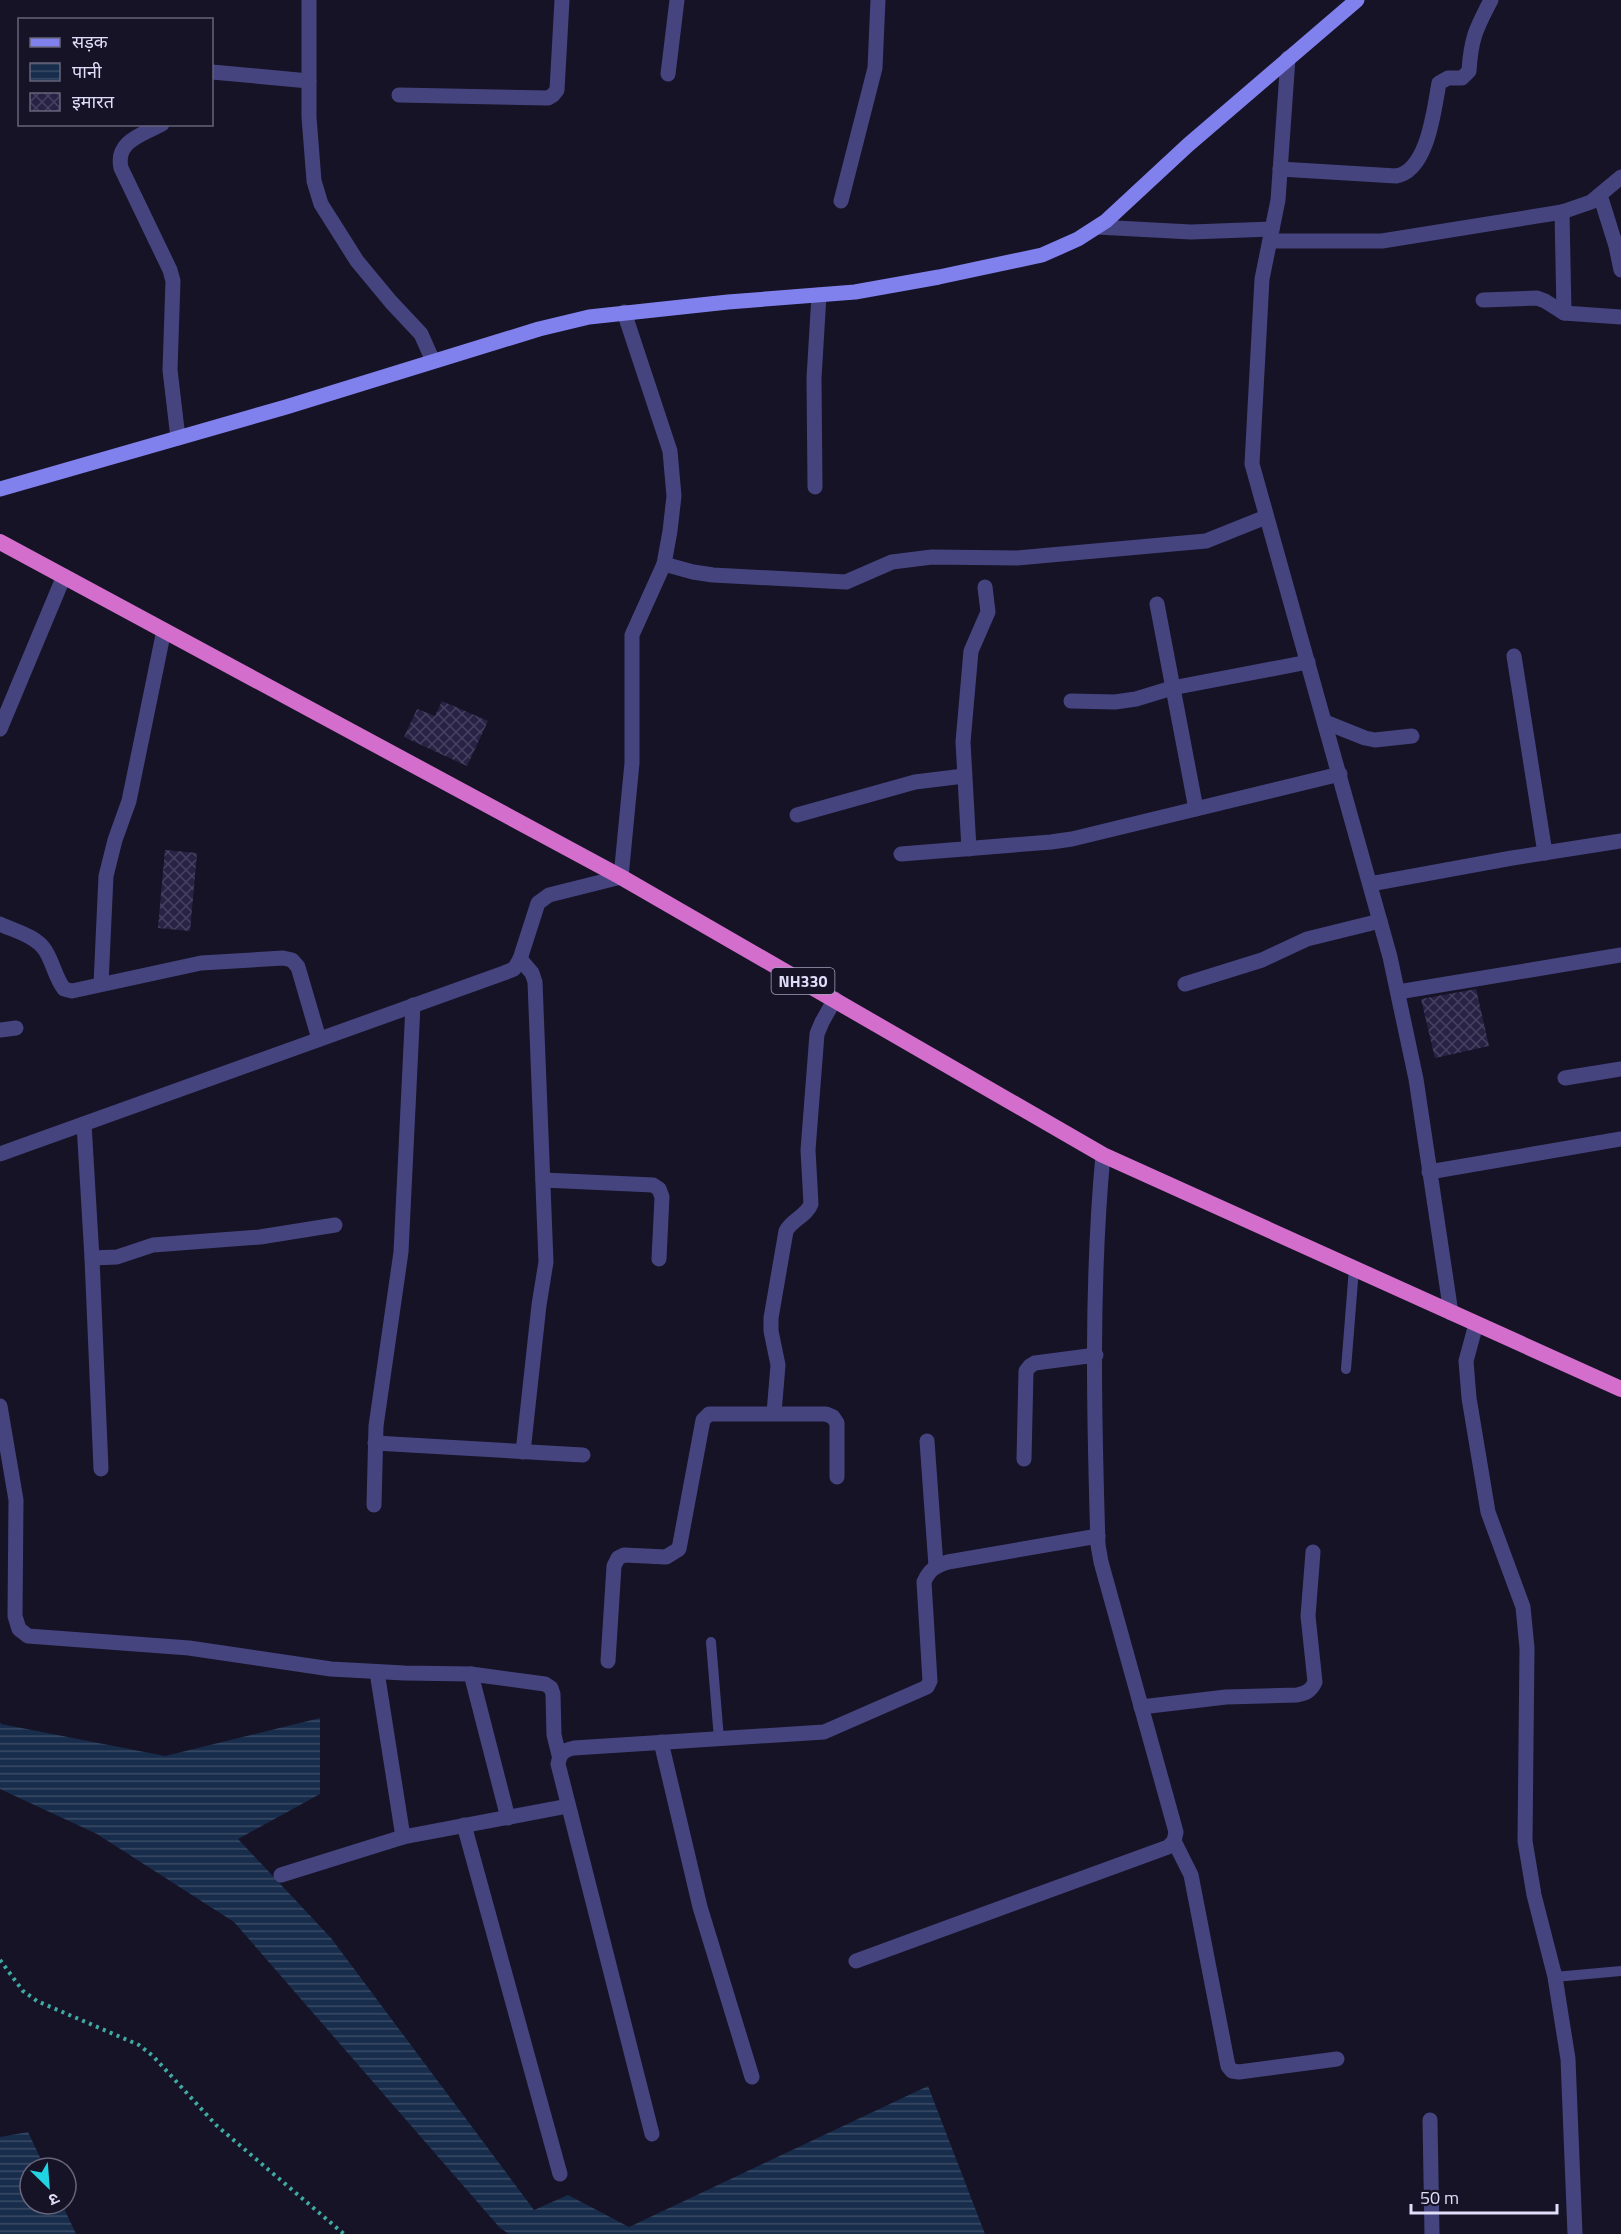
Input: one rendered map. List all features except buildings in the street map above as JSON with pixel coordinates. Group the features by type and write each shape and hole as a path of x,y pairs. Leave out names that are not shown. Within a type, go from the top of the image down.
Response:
{"highway":[{"name":"NH330","path":"0,542 621,877 1104,1155 1621,1389"}],"main road":[{"path":"0,489 539,329 589,317 855,292 1042,255 1078,239 1106,221 1292,54 1357,0"}],"street":[{"path":"309,0 309,117 314,181 321,204 357,261 421,334 433,361"},
{"path":"399,95 548,98 557,90 562,0"},
{"path":"668,74 676,0"},
{"path":"841,201 873,80 878,0"},
{"path":"1287,169 1405,175 1427,141 1439,83 1448,78 1466,76 1474,33 1491,0"},
{"path":"1292,54 1287,169 1278,200 1279,238 1263,279 1252,464 1340,774 1398,992 1416,1079 1451,1312"},
{"path":"213,72 309,81"},
{"path":"158,126 131,140 122,148 118,158 173,281 170,370 178,438"},
{"path":"1096,227 1279,238 1382,241 1562,212 1578,207 1600,195 1621,177"},
{"path":"1600,195 1621,270"},
{"path":"1562,212 1564,313"},
{"path":"815,487 814,378 819,295"},
{"path":"1484,300 1537,298 1564,313 1621,317"},
{"path":"0,1154 514,969 520,960 538,903 549,895 621,877 632,763 632,635 664,564 674,496 670,450 624,312"},
{"path":"664,564 713,575 846,582 892,562 932,557 1017,558 1206,541 1266,517"},
{"path":"0,729 64,576"},
{"path":"969,849 963,742 971,651 988,612 985,587"},
{"path":"1157,604 1196,809"},
{"path":"101,984 106,876 115,840 129,801 164,630"},
{"path":"1514,656 1545,853"},
{"path":"1071,701 1115,702 1136,699 1172,688 1308,663"},
{"path":"1325,722 1375,740 1412,736"},
{"path":"901,854 1072,839 1340,774"},
{"path":"797,815 915,782 964,776"},
{"path":"1370,884 1621,841"},
{"path":"1185,984 1262,960 1307,939 1380,921"},
{"path":"0,924 36,940 45,950 64,989 72,991 201,963 282,958 292,960 298,967 319,1039"},
{"path":"1398,992 1621,955"},
{"path":"520,960 536,982 546,1273 538,1314 524,1452"},
{"path":"774,1413 778,1365 771,1332 771,1318 786,1231 789,1224 808,1211 811,1204 808,1150 817,1034 834,999"},
{"path":"374,1505 376,1426 401,1252 413,1005"},
{"path":"0,1030 16,1028"},
{"path":"1565,1078 1621,1069"},
{"path":"84,1124 101,1469"},
{"path":"1429,1172 1621,1139"},
{"path":"856,1961 1168,1847 1174,1841 1176,1832 1101,1563 1098,1536 1095,1431 1097,1215 1104,1155"},
{"path":"543,1180 653,1185 659,1189 662,1197 659,1259"},
{"path":"92,1258 117,1257 153,1245 260,1237 335,1225"},
{"path":"1476,1324 1466,1361 1469,1398 1488,1512 1523,1607 1527,1648 1525,1841 1534,1895 1555,1977 1568,2059 1575,2234"},
{"path":"1024,1459 1026,1371 1035,1363 1096,1355"},
{"path":"0,1406 16,1500 15,1616 19,1629 28,1636 189,1648 331,1669 471,1674 545,1684 551,1688 554,1735 560,1755 558,1764 652,2134"},
{"path":"608,1661 615,1566 618,1558 624,1555 666,1557 679,1549 703,1419 709,1414 714,1412 826,1414 833,1417 837,1423 837,1477"},
{"path":"927,1441 936,1566"},
{"path":"375,1443 583,1455"},
{"path":"560,1755 574,1748 824,1732 927,1687 930,1682 924,1582 929,1571 948,1562 1098,1536"},
{"path":"1141,1707 1226,1697 1298,1695 1312,1688 1315,1682 1308,1604 1312,1551"},
{"path":"377,1672 403,1837"},
{"path":"471,1674 508,1818"},
{"path":"661,1742 700,1907 753,2077"},
{"path":"282,1875 403,1837 568,1806"},
{"path":"464,1826 560,2174"},
{"path":"1174,1841 1191,1875 1228,2066 1232,2071 1239,2072 1337,2059"},
{"path":"1430,2120 1432,2234"}],"lane":[{"path":"1346,1369 1354,1268"},
{"path":"711,1642 719,1738"},
{"path":"1555,1977 1621,1971"}],"path":[{"path":"0,1960 23,1991 37,2001 139,2045 153,2056 216,2125 344,2234"}],"water":[{"path":"320,1718 320,1794 238,1839 331,1938 534,2210 568,2195 629,2227 928,2086 985,2234 509,2234 500,2228 234,1922 97,1834 0,1789 0,1722 165,1756"},
{"path":"28,2132 39,2156 18,2156 18,2216 68,2216 76,2234 0,2234 0,2137"}]}
